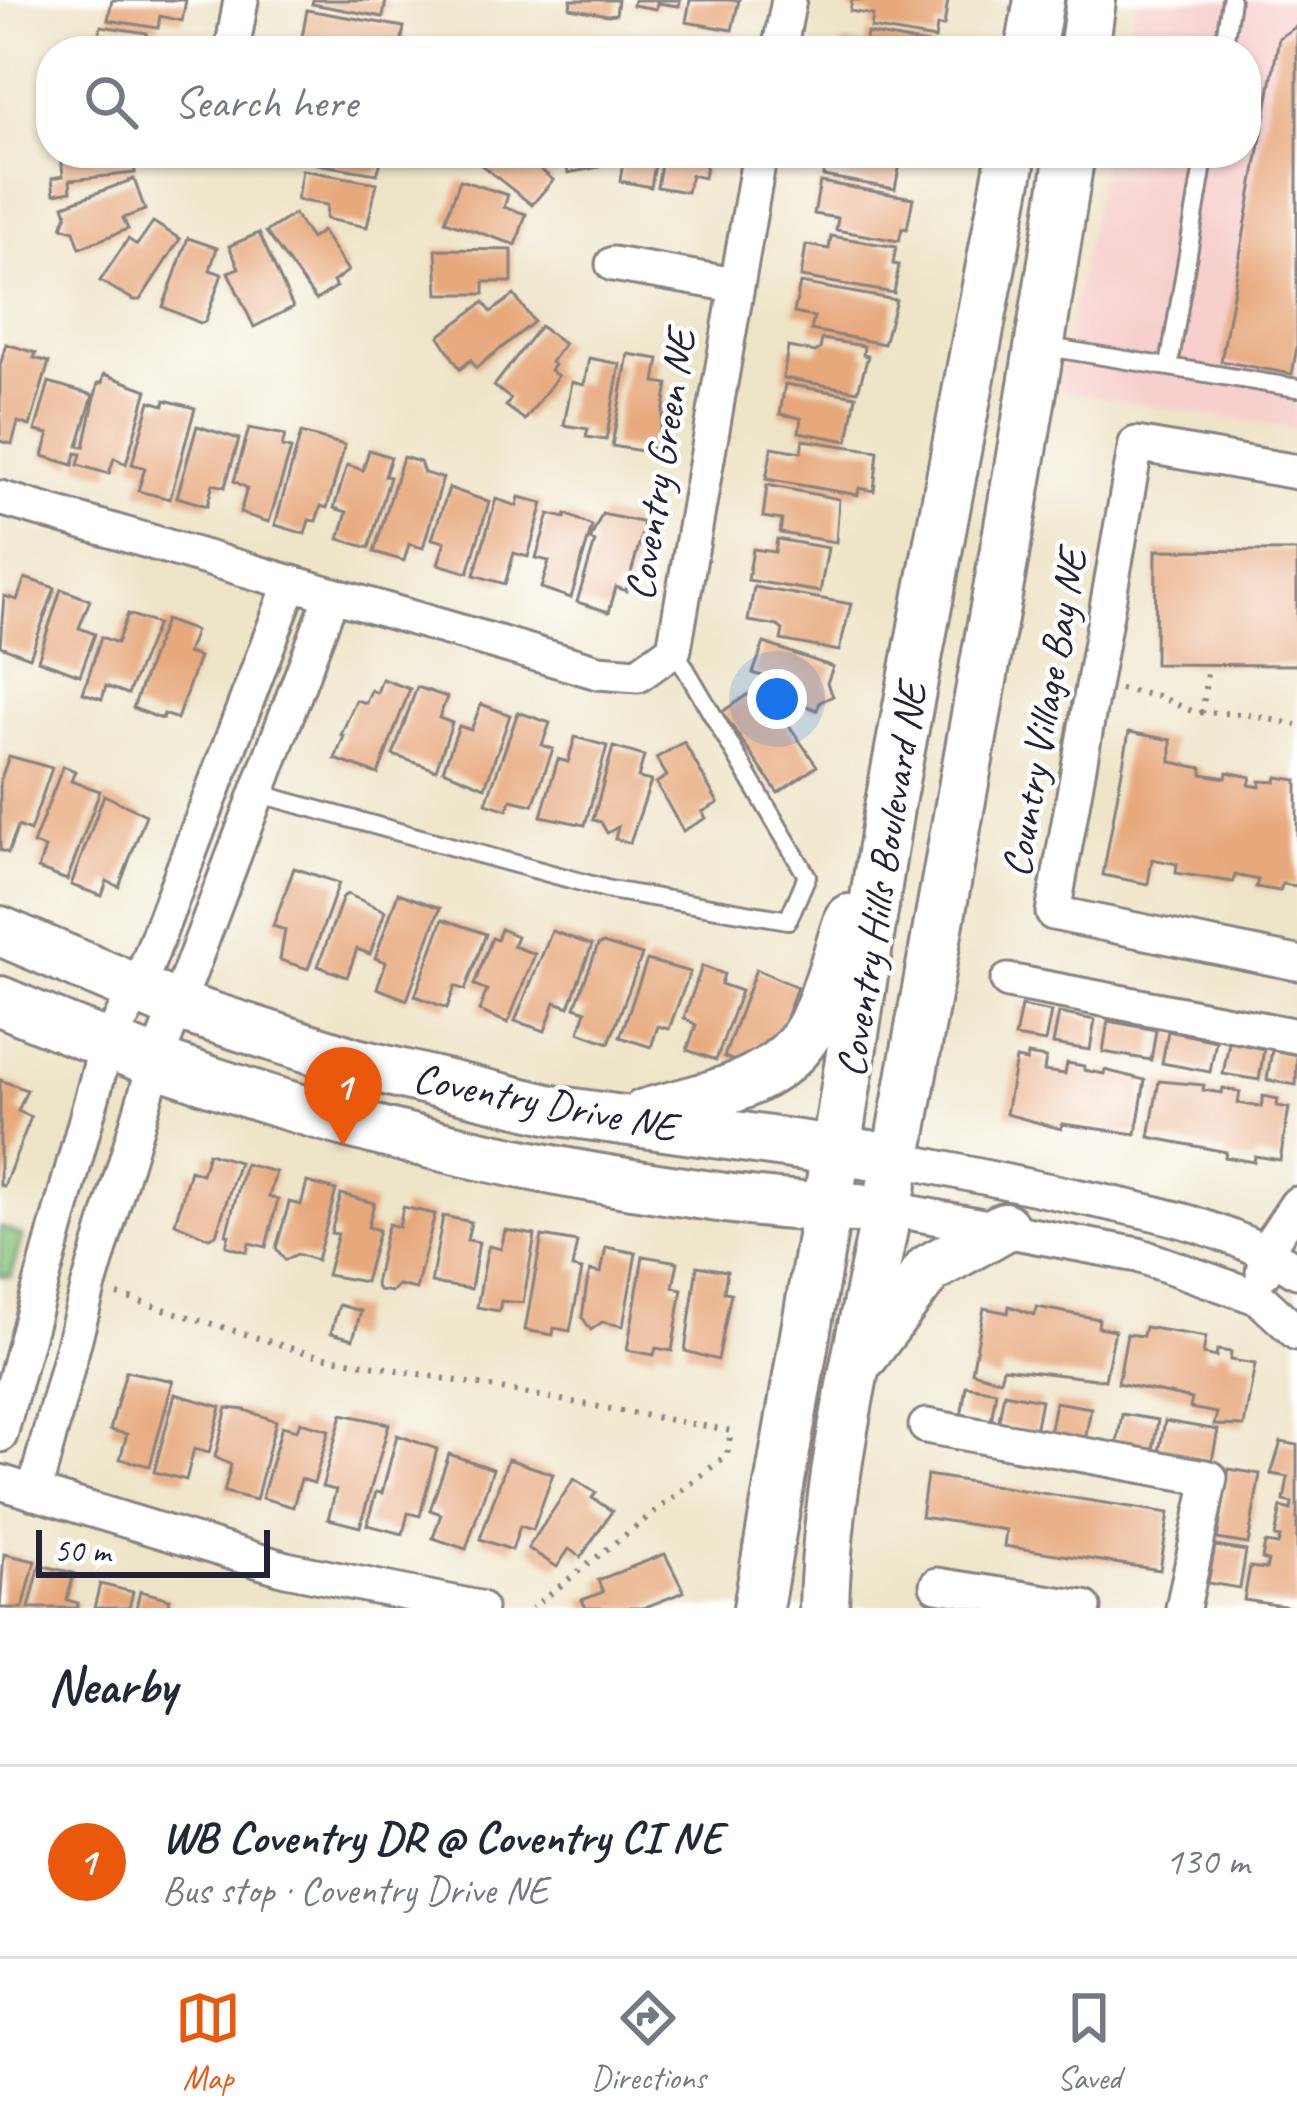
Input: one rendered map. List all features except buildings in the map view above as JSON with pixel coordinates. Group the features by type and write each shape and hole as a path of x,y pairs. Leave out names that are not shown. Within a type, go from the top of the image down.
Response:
{"street":[{"path":"235,36 241,0"},
{"path":"782,36 789,0"},
{"path":"1033,36 1039,0"},
{"name":"Coventry Green NE","path":"0,498 598,672 638,675 674,649 757,168"},
{"name":"Coventry Hills Boulevard NE","path":"758,1608 889,808 1009,168"},
{"name":"Coventry Hills Boulevard NE","path":"824,1608 826,1548 854,1369 897,1159 1041,346 1068,168"},
{"path":"613,264 735,285"},
{"path":"943,521 1003,400 1041,346"},
{"name":"Country Village Bay NE","path":"1297,472 1136,444 1053,914 1297,963"},
{"path":"34,1492 155,1064 158,998 291,584"},
{"path":"0,1435 106,1046 158,998 257,793 332,596"},
{"path":"625,1120 740,1087 779,1065 811,1028 889,808"},
{"name":"Coventry Drive NE","path":"0,931 158,998 356,1063 552,1110 897,1159"},
{"path":"1008,982 1297,1036"},
{"name":"Coventry Drive NE","path":"0,1000 155,1064 341,1123 545,1170 753,1203 886,1208"},
{"path":"897,1159 1154,1212 1266,1250 1297,1274 1258,1298"},
{"path":"1258,1298 1266,1250 1297,1204"},
{"path":"886,1208 1138,1255 1258,1298 1297,1333"},
{"path":"854,1369 929,1268 1004,1227"},
{"path":"926,1426 1210,1478 1183,1608"},
{"path":"0,1482 286,1568 479,1608"},
{"path":"937,1585 1084,1608"}],"lane":[{"path":"1225,36 1231,0"},
{"path":"1169,366 1202,168"},
{"path":"1041,346 1297,388"},
{"path":"257,793 610,890 788,920 807,876 674,649"}],"path":[{"path":"1202,712 1208,664"},
{"path":"1094,683 1158,696 1202,712 1245,714 1297,725"},
{"path":"89,1285 310,1354 731,1431 727,1455 532,1608"}],"shaded area":[{"path":"1136,0 1297,0 1297,430 1057,390 1102,168 1261,168 1261,36 1129,36"}],"green space":[{"path":"0,1227 22,1236 11,1277 0,1275"}],"place":[{"name":"WB Coventry DR @ Coventry CI NE","path":"343,1146"}]}
